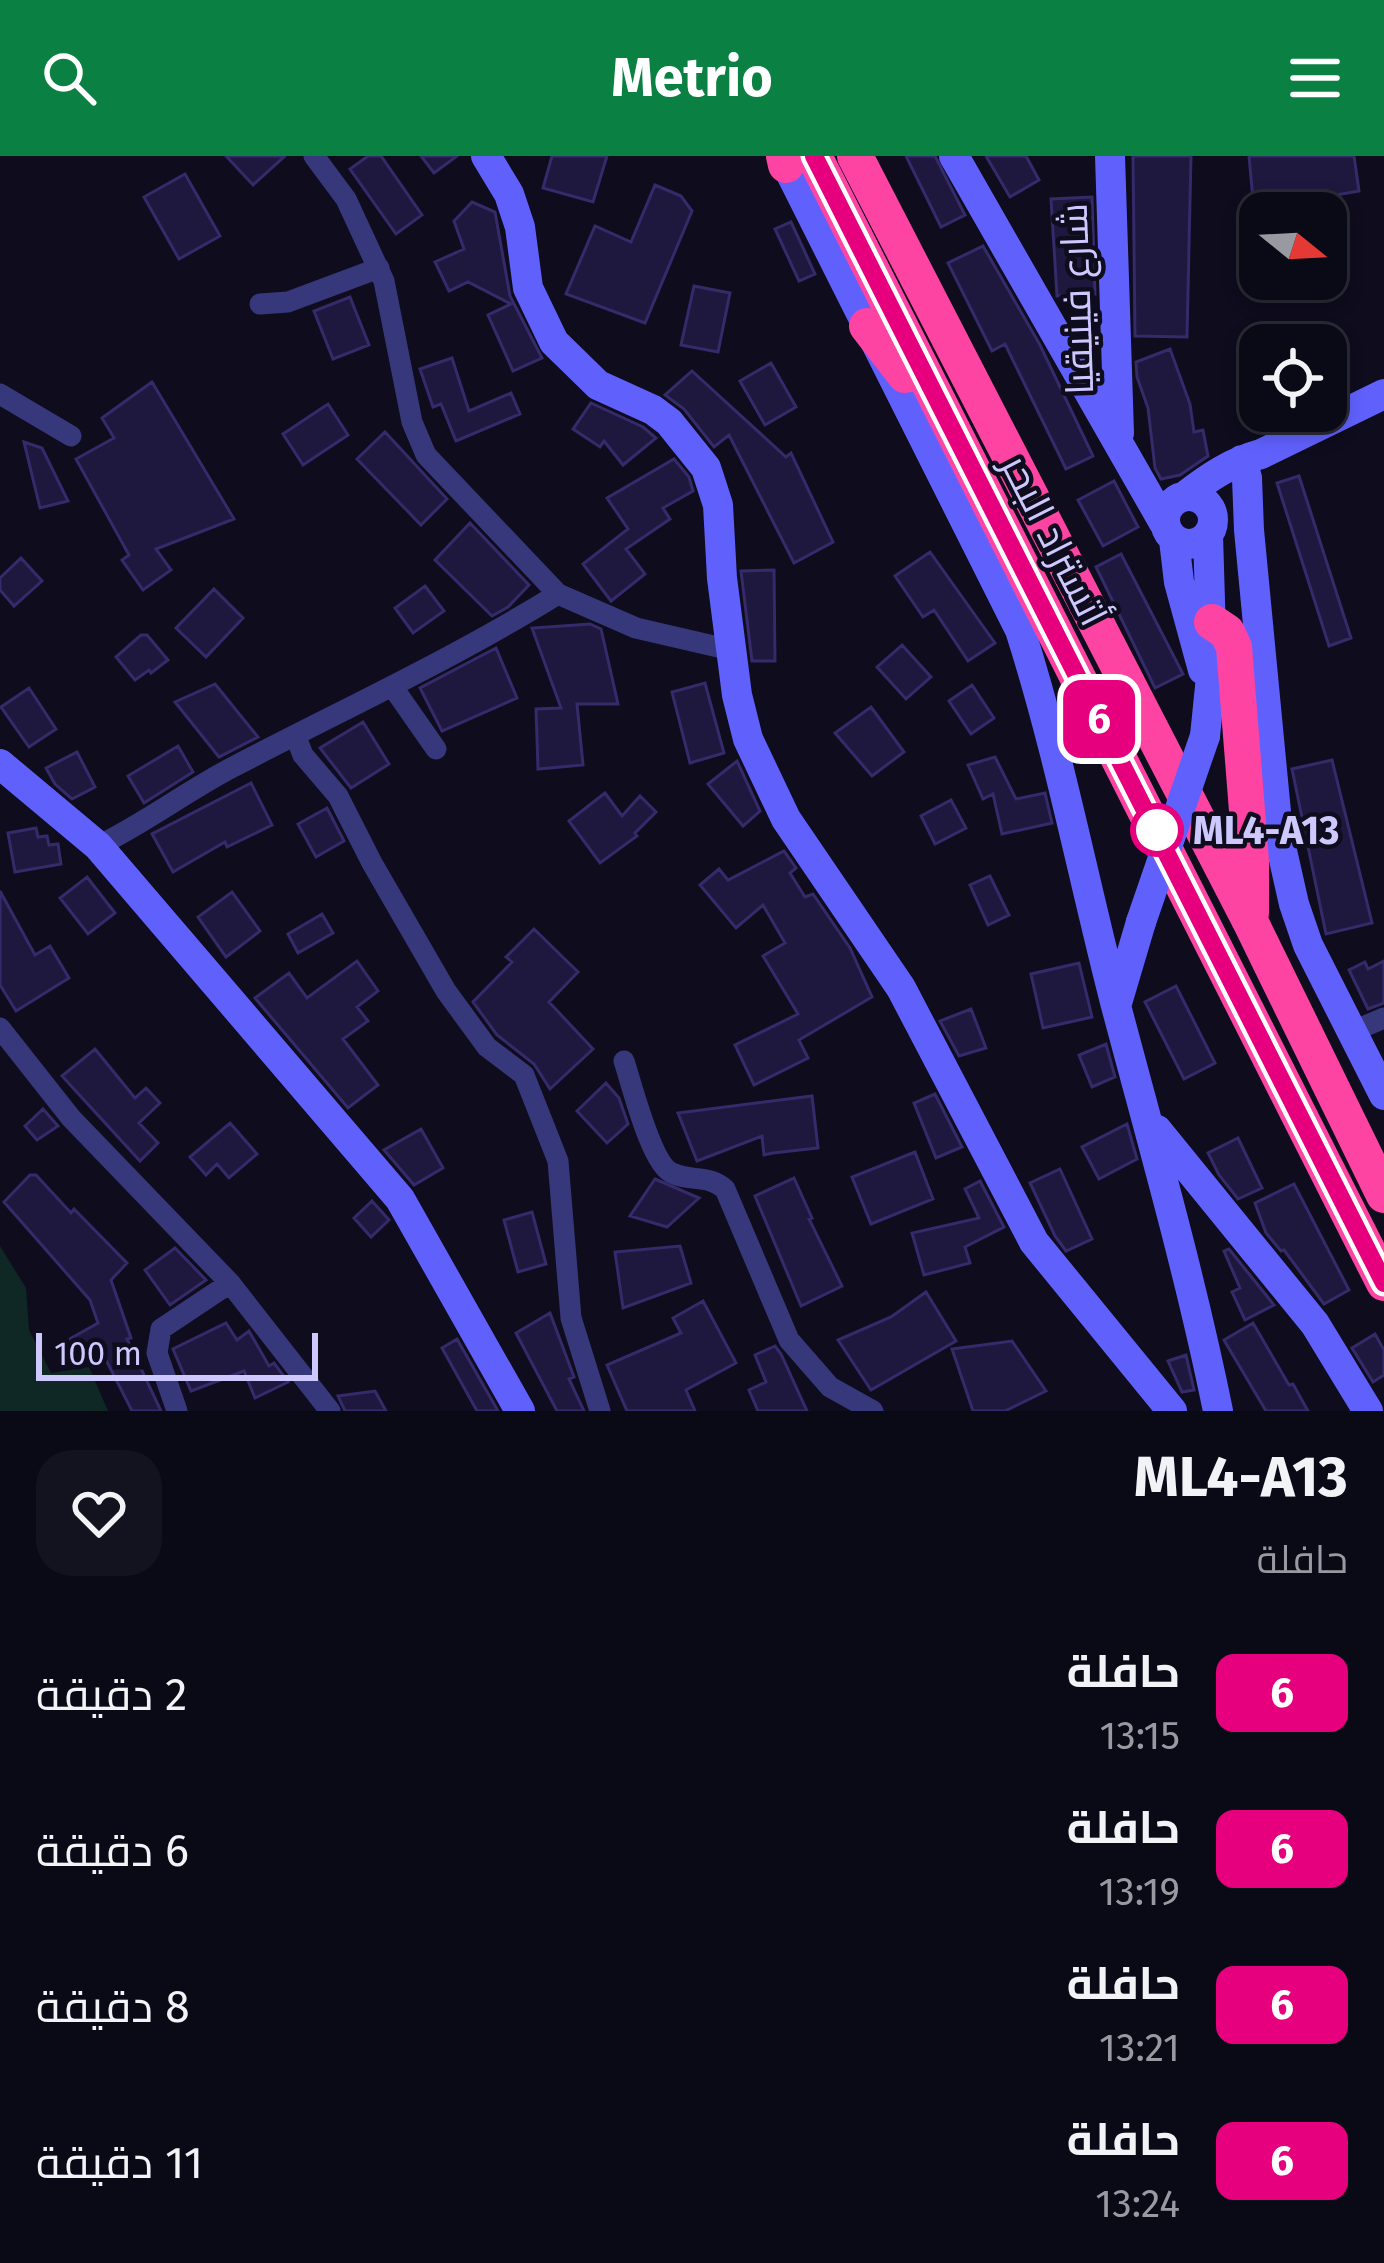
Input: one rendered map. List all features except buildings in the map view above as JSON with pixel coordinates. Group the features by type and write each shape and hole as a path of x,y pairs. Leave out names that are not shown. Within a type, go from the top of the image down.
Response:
{"highway":[{"name":"أتستراد البحر","path":"855,156 1251,923 1384,1195"},
{"name":"أتستراد البحر","path":"791,158 960,448 1384,1283"},
{"path":"867,326 960,448"},
{"path":"1212,622 1227,632 1234,646 1251,861 1251,923"}],"street":[{"path":"314,156 346,199 379,268 412,422 426,455 558,594 655,634 731,650"},
{"path":"486,156 509,194 520,227 527,288 554,342 598,385 669,422 706,468 718,505 731,650 748,739 785,819 901,988 1034,1243 1172,1411"},
{"path":"954,156 1120,440 1142,487 1190,517 1249,530"},
{"name":"شارع فينيقيا","path":"1110,156 1120,440"},
{"path":"791,158 867,326 1020,629 1045,706 1218,1411"},
{"path":"260,304 288,302 379,268"},
{"path":"0,394 70,436"},
{"path":"1210,687 1196,656 1179,582 1190,517 1250,464 1384,394"},
{"path":"1250,464 1249,530 1278,833 1308,944 1384,1095"},
{"path":"1116,1006 1205,736 1212,622 1190,517"},
{"path":"98,846 215,776 453,656 558,594"},
{"path":"392,686 436,748"},
{"path":"296,735 303,755 338,796 446,991 487,1047 524,1075 558,1161 571,1318 600,1411"},
{"path":"0,764 98,846 400,1199 520,1411"},
{"path":"1351,1032 1384,1018"},
{"path":"0,1028 71,1118 230,1283 330,1411"},
{"path":"624,1061 660,1163 676,1175 707,1178 725,1189 789,1340 830,1387 873,1411"},
{"path":"1150,1121 1315,1324 1368,1411"},
{"path":"177,1411 157,1353 160,1329 230,1283"}],"green space":[{"path":"0,1246 26,1288 29,1330 51,1373 89,1367 108,1411 0,1411"}],"bus line":[{"name":"6","path":"814,156 1384,1283"}],"place":[{"name":"ML4-A13","path":"1157,830"}]}
